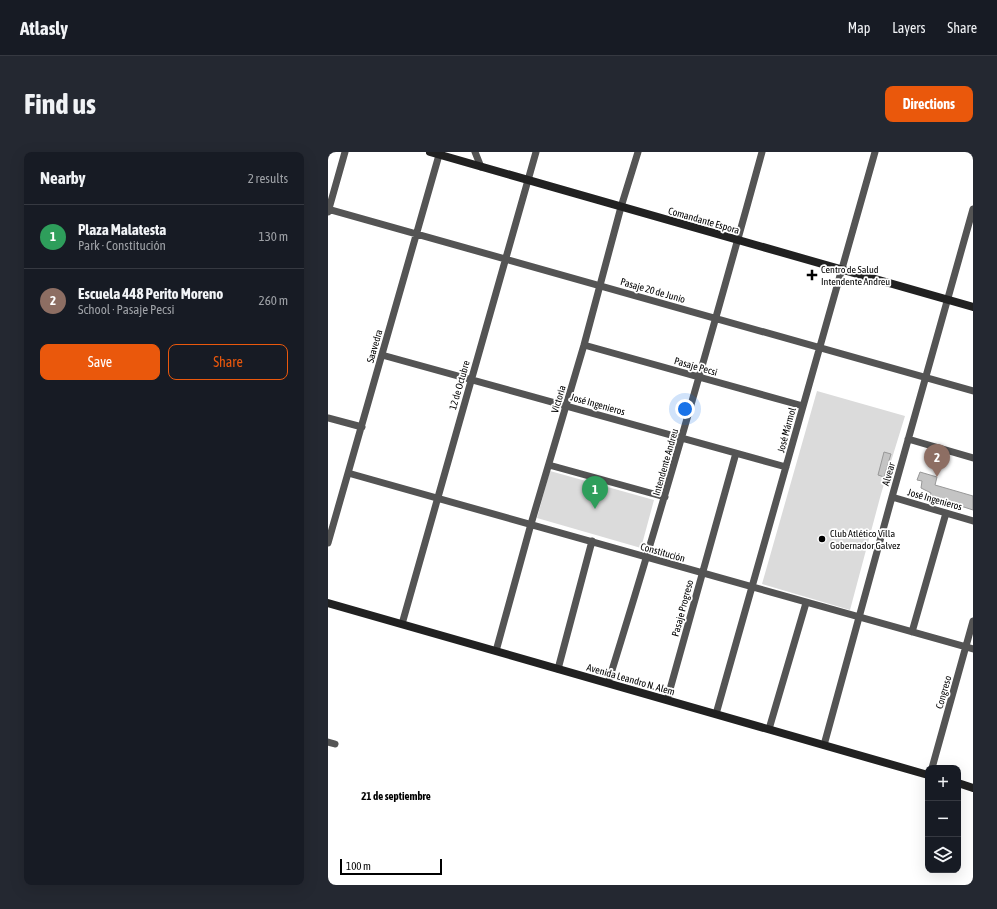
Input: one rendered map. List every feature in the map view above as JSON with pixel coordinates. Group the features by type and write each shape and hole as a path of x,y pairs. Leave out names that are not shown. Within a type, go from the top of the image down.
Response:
{"street":[{"path":"328,210 345,152"},
{"name":"Comandante Espora","path":"430,152 973,307"},
{"path":"475,152 481,167"},
{"name":"12 de Octubre","path":"402,624 536,152"},
{"name":"Victoria","path":"496,651 531,524 584,345 621,206 638,152"},
{"name":"Intendente Andreu","path":"608,683 665,497 762,152"},
{"name":"José Mármol","path":"716,714 875,152"},
{"name":"Saavedra","path":"328,543 439,155"},
{"name":"Alvear","path":"824,745 925,377 973,209"},
{"name":"Pasaje 20 de Junio","path":"328,210 600,285 973,391"},
{"name":"Pasaje Pecsi","path":"584,345 803,406"},
{"name":"José Ingenieros","path":"382,354 786,467"},
{"path":"328,418 362,427"},
{"path":"908,439 973,458"},
{"name":"Pasaje Progreso","path":"667,700 736,452"},
{"path":"549,465 665,497"},
{"name":"Constitución","path":"348,472 592,541 702,574 969,648"},
{"name":"José Ingenieros","path":"892,497 973,521"},
{"path":"912,632 946,513"},
{"path":"558,669 592,541"},
{"name":"Avenida Leandro N. Alem","path":"328,603 925,774"},
{"path":"769,729 806,603"},
{"name":"Congreso","path":"933,765 969,648 973,621"},
{"path":"961,784 973,788"}],"shaded area":[{"name":"Club Atlético Villa Gobernador Galvez","path":"817,391 905,416 881,494 850,610 762,584"},
{"path":"550,471 654,500 641,548 537,518"}],"building":[{"path":"884,452 891,454 884,477 878,475"},
{"path":"920,472 937,477 935,485 973,496 973,510 930,496 931,493 921,488 922,481 917,480"}],"place":[{"name":"Centro de Salud Intendente Andreu","path":"812,275"},
{"name":"Escuela 448 Perito Moreno","path":"937,477"},
{"name":"Plaza Malatesta","path":"595,509"},
{"name":"Club Atlético Villa Gobernador Galvez","path":"822,539"}],"district":[{"name":"21 de septiembre","path":"396,796"}]}
